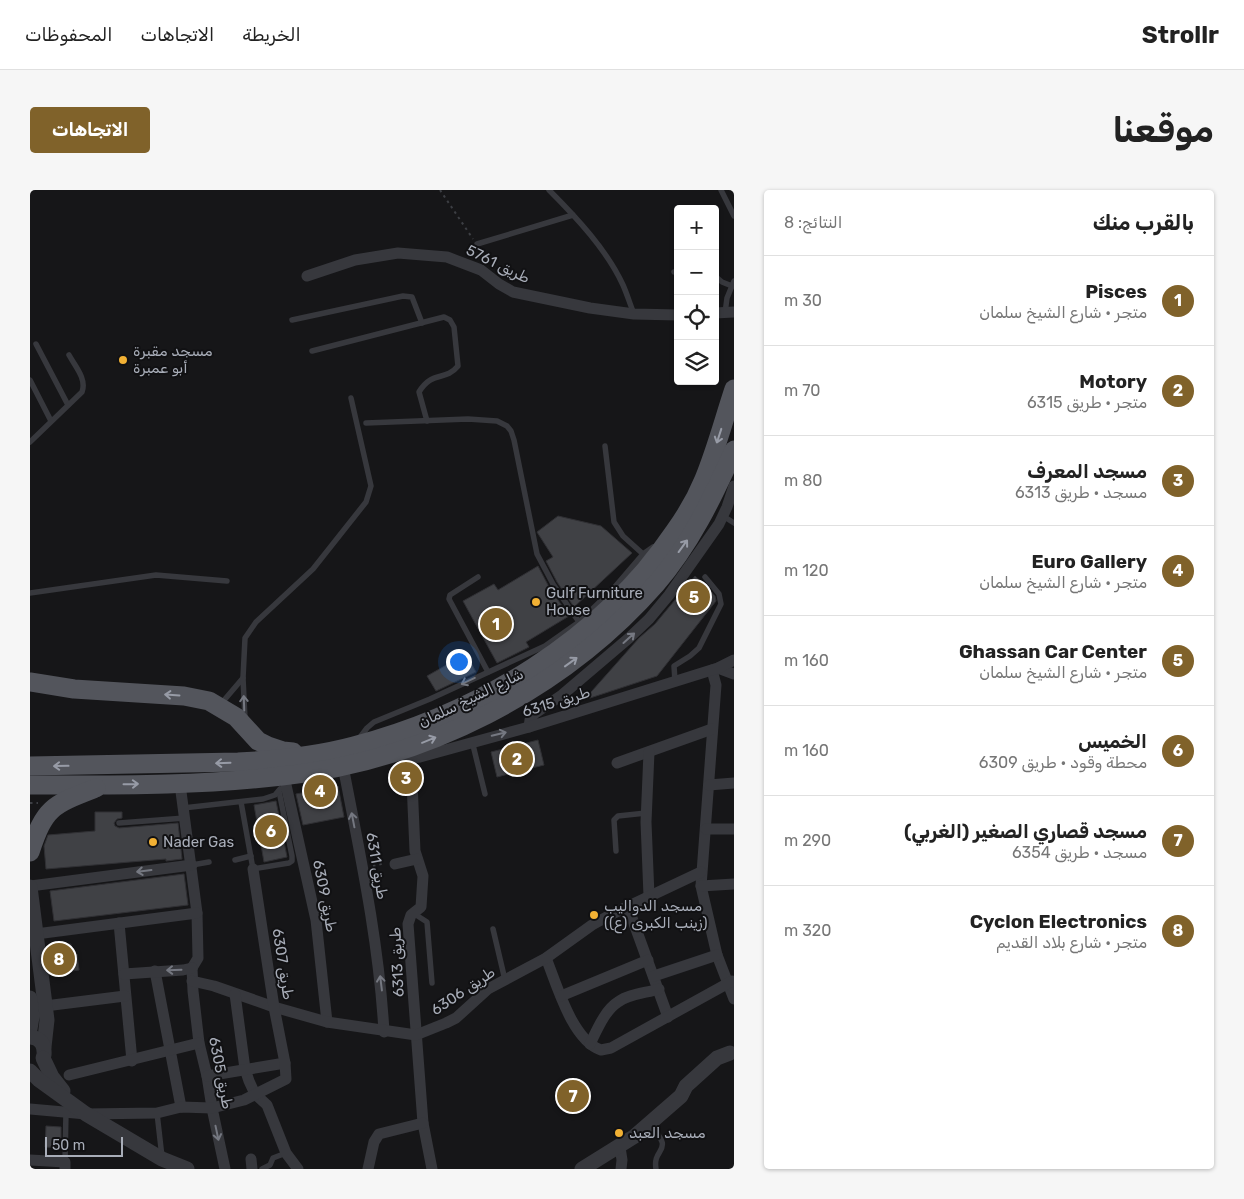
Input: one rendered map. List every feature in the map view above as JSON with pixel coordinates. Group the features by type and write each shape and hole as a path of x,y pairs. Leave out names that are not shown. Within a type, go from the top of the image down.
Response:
{"main road":[{"name":"شارع الشيخ سلمان","path":"30,766 238,762 272,760 317,753 354,746 406,730 450,712 520,675 566,644 607,610 645,570 675,531 704,480 734,389"},
{"name":"شارع الشيخ سلمان","path":"30,785 282,784 384,756 455,729 530,690 574,661 618,623 657,583 690,536 716,490 734,451"},
{"path":"30,682 74,689 184,696 209,701 236,717 258,741 268,746 283,751 317,753"},
{"path":"30,852 36,834 48,812 65,801 107,785"}],"street":[{"name":"طريق 5761","path":"307,276 356,260 398,253 447,257 481,270 513,292 590,308 634,314 674,315"},
{"path":"529,727 530,720 534,714 562,695 650,619 669,595 723,516 734,486"},
{"name":"طريق 6315","path":"384,756 411,758 529,727 715,669 734,660"},
{"path":"734,674 715,669 716,685 706,829 701,872 701,886 717,955 731,982 734,999"},
{"path":"562,695 561,703 568,715"},
{"path":"617,763 712,729"},
{"path":"648,896 646,813 649,752"},
{"name":"طريق 6313","path":"411,758 415,851 423,876 420,909 413,913 408,924 423,1123 432,1169"},
{"name":"طريق 6311","path":"343,766 363,867 382,985 384,1032"},
{"path":"709,785 734,783"},
{"path":"124,974 183,970 192,968 198,958 197,912 180,784"},
{"name":"طريق 6309","path":"282,784 316,920 327,1022"},
{"path":"706,829 734,829"},
{"path":"395,864 417,859"},
{"path":"39,1057 47,1027 46,1006 30,886 192,865"},
{"name":"طريق 6307","path":"253,869 274,1007 285,1063"},
{"name":"طريق 6306","path":"192,981 214,986 274,1007 327,1022 384,1032 416,1035 456,1018 488,989 546,958 592,925 648,896 701,872"},
{"path":"701,886 734,884"},
{"path":"628,907 668,1017"},
{"path":"36,934 197,912"},
{"path":"119,923 132,1061"},
{"path":"654,976 717,955"},
{"path":"546,958 561,996 575,1024 590,1044 601,1050 611,1048 731,982"},
{"path":"561,996 648,960"},
{"name":"طريق 6305","path":"192,968 199,1043 225,1169"},
{"path":"155,971 182,1107"},
{"path":"590,1044 606,1015 616,1003 630,996 659,989"},
{"path":"235,994 245,1069 255,1094 267,1105 286,1153 298,1169"},
{"path":"46,1006 125,996"},
{"path":"30,998 32,1017 30,1029"},
{"path":"30,1037 39,1040 39,1057 52,1077 86,1114"},
{"path":"69,1075 199,1043"},
{"path":"582,1169 620,1147 681,1096 686,1086 717,1058 732,1051"},
{"path":"30,1109 86,1114 157,1113 182,1107 212,1108 244,1100 286,1079 285,1063 207,1076"},
{"path":"30,1071 39,1080 86,1114 163,1164 187,1169"},
{"path":"368,1169 374,1142 379,1134 423,1123"},
{"path":"620,1147 621,1169"},
{"path":"30,1160 65,1166"}],"lane":[{"path":"549,190 573,215 602,252 622,284 634,314"},
{"path":"721,190 734,216"},
{"path":"476,244 573,215"},
{"path":"719,279 722,282 733,283 725,313"},
{"path":"292,320 403,296 412,297 422,323"},
{"path":"312,351 444,317 450,320 454,327 458,366 453,372 430,379 419,392 427,421"},
{"path":"36,344 68,405"},
{"path":"30,442 82,392 83,381 69,355"},
{"path":"30,380 51,421"},
{"path":"245,728 243,678 245,638 256,622 313,569 366,502 370,494 371,486 351,398"},
{"path":"366,423 468,419 497,421 507,426 511,431 537,554 552,584 579,622"},
{"path":"605,446 614,522 623,536 643,554"},
{"path":"723,516 734,523"},
{"path":"354,746 367,728 374,722 430,700 545,646 579,622 613,589 643,554 675,531"},
{"path":"30,593 156,575 227,581"},
{"path":"478,577 450,595 449,599 488,672"},
{"path":"675,681 674,666 699,648 721,604 719,594 705,578"},
{"path":"219,706 243,678"},
{"path":"472,741 485,794"},
{"path":"241,802 253,869 287,864 292,861 292,856 282,784"},
{"path":"119,823 270,798 282,784"},
{"path":"616,851 614,820 618,816 646,813"},
{"path":"235,860 251,856"},
{"path":"192,865 209,862"},
{"path":"413,913 427,922 432,983"},
{"path":"494,929 504,980"},
{"path":"65,1166 66,1111"},
{"path":"157,1113 163,1164"},
{"path":"649,1124 660,1135 663,1142 656,1169"},
{"path":"262,1169 270,1165 272,1158 286,1153"}],"path":[{"path":"440,190 486,260"},
{"path":"363,867 395,864"}],"building":[{"path":"558,516 601,526 632,553 574,607 557,582 546,561 553,557 537,532"},
{"path":"538,566 549,587 569,616 526,642 529,647 497,663 463,601 494,584 498,590"},
{"path":"695,576 715,596 716,601 657,676 584,700 639,638 655,624"},
{"path":"466,654 476,672 436,691 427,676"},
{"path":"538,740 544,765 497,777 491,752"},
{"path":"338,786 344,817 303,825 296,794"},
{"path":"276,801 287,857 264,862 254,805"},
{"path":"95,812 122,812 122,818 117,819 114,823 119,828 178,823 182,859 46,869 44,846 48,835 95,831"},
{"path":"184,874 188,905 54,921 50,891"},
{"path":"71,944 72,954 77,954 79,970 58,973 55,945"},
{"path":"46,1126 61,1127 61,1148 45,1147"}],"place":[{"name":"مسجد مقبرة أبو عمبرة","path":"123,360"},
{"name":"Ghassan Car Center","path":"694,597"},
{"name":"Gulf Furniture House","path":"536,602"},
{"name":"Pisces","path":"496,624"},
{"name":"Motory","path":"517,759"},
{"name":"مسجد المعرف","path":"406,778"},
{"name":"Euro Gallery","path":"320,791"},
{"name":"الخميس","path":"271,831"},
{"name":"Nader Gas","path":"153,842"},
{"name":"مسجد الدواليب (زينب الكبرى (ع))","path":"594,915"},
{"name":"Cyclon Electronics","path":"59,959"},
{"name":"مسجد قصاري الصغير (الغربي)","path":"573,1096"},
{"name":"مسجد العبد","path":"619,1133"}]}
